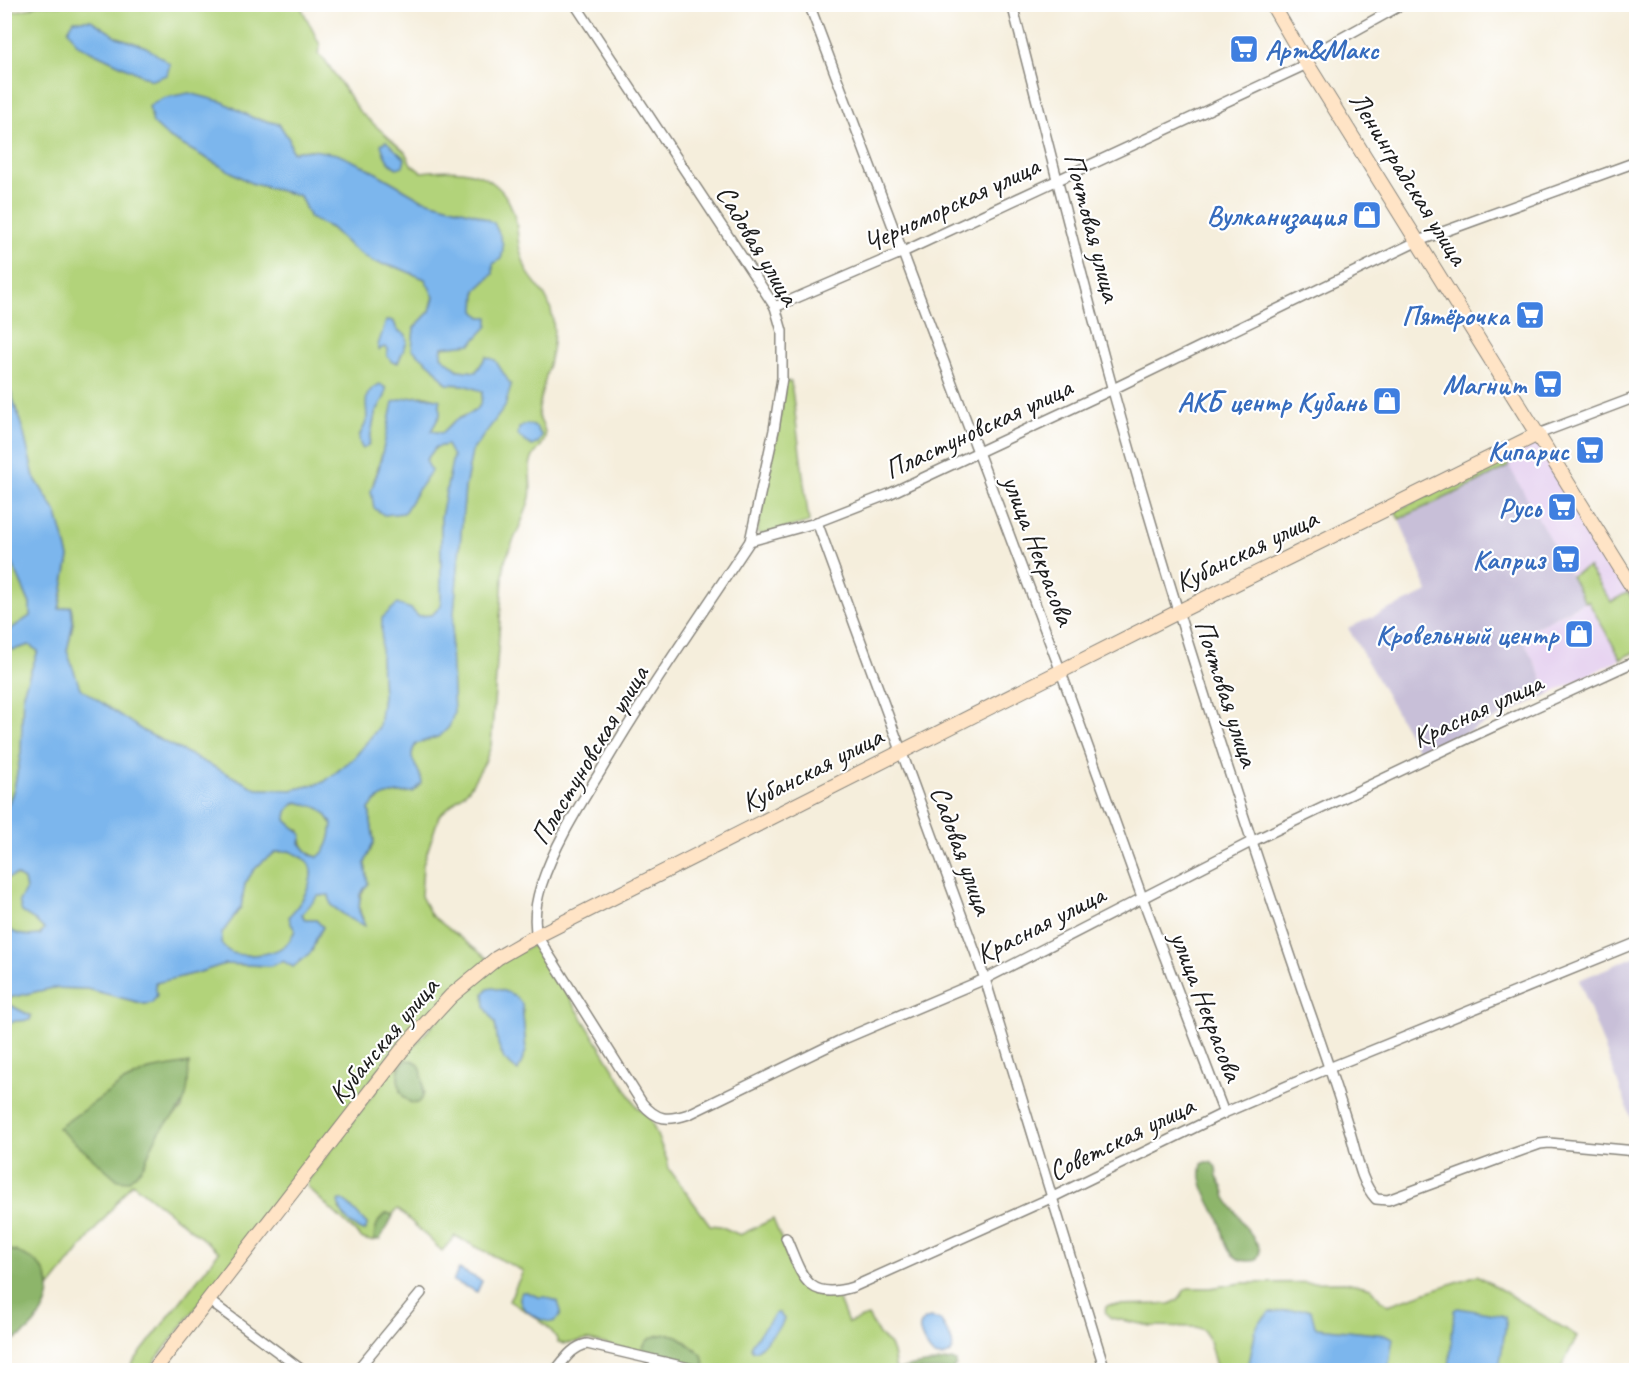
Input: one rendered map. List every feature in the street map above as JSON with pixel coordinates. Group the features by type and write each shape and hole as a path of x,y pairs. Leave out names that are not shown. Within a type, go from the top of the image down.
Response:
{"street":[{"name":"Садовая улица","path":"576,4 775,307 782,331 782,378 774,430 750,541"},
{"name":"улица Некрасова","path":"809,4 1061,672 1142,897 1224,1113"},
{"name":"Почтовая улица","path":"1012,4 1113,389 1178,612 1251,842 1329,1068 1351,1135 1356,1158 1370,1192 1376,1199 1388,1200 1540,1144 1556,1142 1636,1151"},
{"name":"Ленинградская улица","path":"1272,4 1305,62 1636,593"},
{"name":"Черноморская улица","path":"775,307 903,252 1305,62 1403,4"},
{"name":"Пластуновская улица","path":"537,936 535,921 538,897 558,846 618,742 750,541 817,522 890,494 1418,241 1636,162"},
{"name":"Кубанская улица","path":"154,1371 406,1045 451,996 511,950 1178,612 1539,434 1636,397"},
{"name":"Садовая улица","path":"817,522 985,979 1105,1371"},
{"name":"Красная улица","path":"537,936 642,1103 653,1114 665,1119 689,1114 839,1041 985,979 1251,842 1636,661"},
{"name":"Советская улица","path":"786,1238 800,1270 811,1286 819,1291 844,1290 1053,1197 1224,1113 1636,944"},
{"path":"357,1371 421,1293"},
{"path":"208,1300 302,1371"},
{"path":"556,1371 572,1350 588,1344 698,1371"}],"shaded area":[{"path":"1537,441 1628,592 1611,603 1588,567 1571,576 1504,459"},
{"path":"1509,466 1585,602 1521,635 1550,694 1420,754 1348,628 1428,592 1399,519"},
{"path":"1588,601 1621,659 1550,694 1521,635"},
{"path":"1636,956 1636,1131 1579,980"}],"green space":[{"path":"37,5 300,5 320,45 318,54 325,60 359,111 405,152 411,164 421,172 450,170 477,175 489,180 508,199 514,214 520,250 526,269 546,298 553,322 553,345 539,412 545,438 531,461 530,496 524,517 504,564 491,746 485,762 469,789 439,816 423,865 421,896 431,915 488,959 403,1039 148,1370 127,1370 219,1252 132,1183 50,1287 45,1274 16,1251 5,1249 5,1024 30,1020 31,1016 5,1002 5,993 9,998 52,988 87,989 145,1004 155,983 225,964 270,966 312,951 323,927 316,920 305,920 302,913 317,896 329,895 331,905 350,919 363,919 360,901 362,892 368,884 365,863 374,841 369,809 383,796 413,792 422,783 413,760 413,750 416,744 440,736 451,679 451,646 465,488 472,451 488,429 486,357 476,372 458,370 441,356 442,347 455,345 481,317 475,311 476,290 493,274 476,214 421,199 364,166 312,150 292,152 289,139 279,124 253,118 223,102 168,137 251,183 300,196 310,218 331,228 351,247 373,262 399,268 425,279 434,296 430,311 414,328 413,349 433,367 447,384 464,385 482,391 482,398 476,410 454,422 443,433 431,431 440,415 440,400 426,396 410,397 387,436 371,491 404,512 416,493 426,460 436,447 447,445 454,456 441,517 441,606 432,615 418,616 411,609 381,658 383,696 379,727 355,757 324,782 292,790 257,789 145,732 79,688 67,651 73,623 71,606 59,610 69,557 57,514 34,477 24,434 9,386 5,382 5,13","holes":["91,21 117,37 146,47 152,80 78,45","394,322 397,330 392,361 387,356 388,349 384,347","367,396 385,396 375,414 369,444 359,436 367,421","189,1064 182,1109 159,1132 144,1165 58,1128 122,1083 149,1070"]},
{"path":"785,381 791,382 809,522 761,535 757,532"},
{"path":"1504,459 1509,466 1399,519 1395,511"},
{"path":"5,546 30,604 30,616 5,633"},
{"path":"1588,567 1611,602 1628,592 1636,606 1636,651 1621,659 1571,576"},
{"path":"29,645 38,651 23,693 21,753 14,789 5,813 5,647 13,650"},
{"path":"297,802 314,805 324,811 332,824 327,846 318,857 307,851 302,844 300,831 286,820 288,809"},
{"path":"289,851 305,859 311,870 306,892 290,916 290,922 295,930 291,939 279,949 264,954 232,953 221,943 222,933 241,907 245,884 263,861 276,852"},
{"path":"16,875 24,880 35,920 44,929 40,935 21,935 5,925 4,879"},
{"path":"535,944 538,946 637,1107 650,1118 669,1169 710,1225 720,1226 740,1235 773,1219 790,1258 807,1286 819,1294 837,1295 848,1323 868,1316 879,1335 890,1345 896,1370 777,1370 771,1365 751,1370 739,1370 738,1367 717,1368 719,1370 698,1367 697,1349 682,1338 672,1335 656,1336 646,1354 589,1340 564,1344 558,1342 555,1335 544,1324 509,1301 523,1271 455,1236 442,1251 398,1209 374,1238 376,1240 363,1239 308,1188 307,1182 386,1077 458,997 506,958","holes":["522,1004 526,1051 518,1071 506,1060 500,1050 495,1022","399,1068 424,1092 418,1103 400,1092","346,1202 367,1224 350,1222 339,1209","526,1292 539,1297 539,1319 521,1305","776,1313 784,1319 759,1348"]},
{"path":"408,1060 419,1064 422,1071 423,1095 416,1103 406,1099 399,1085 399,1068"},
{"path":"189,1063 188,1088 184,1101 158,1134 141,1169 128,1181 118,1180 58,1128 122,1083 149,1070"},
{"path":"1206,1162 1211,1162 1216,1167 1217,1177 1226,1198 1258,1245 1260,1253 1255,1260 1238,1259 1228,1249 1219,1219 1202,1184 1201,1168"},
{"path":"388,1213 392,1215 392,1218 380,1239 376,1240 374,1238 378,1223"},
{"path":"4,1249 19,1253 40,1266 49,1286 48,1297 35,1323 22,1336 5,1343"},
{"path":"1477,1275 1577,1336 1560,1370 1217,1370 1208,1337 1203,1330 1196,1327 1151,1326 1111,1318 1105,1311 1109,1305 1170,1304 1178,1300 1188,1288 1210,1288 1242,1283 1346,1282 1371,1288 1388,1305"},
{"path":"667,1334 680,1337 699,1352 705,1364 698,1367 642,1352 647,1341"},
{"path":"952,1360 956,1362 956,1366 951,1370 898,1370 912,1366"}],"water":[{"path":"74,20 91,20 117,37 146,47 170,64 167,75 152,80 78,45 68,30"},
{"path":"189,93 223,102 253,118 279,124 289,139 292,152 312,150 337,154 364,166 421,199 476,214 494,223 503,244 501,259 493,264 493,274 476,290 475,311 481,317 488,317 488,326 471,344 442,347 441,356 458,370 476,372 486,357 495,360 511,385 505,407 472,451 465,488 451,646 454,713 449,727 440,736 416,744 413,750 413,759 422,783 413,792 383,796 369,809 374,841 365,863 368,884 360,894 359,911 365,926 350,919 331,905 329,895 318,896 302,914 305,920 316,920 323,927 312,951 293,967 283,961 270,966 225,964 155,983 157,995 152,1003 145,1004 87,989 52,988 9,998 5,993 5,925 16,933 30,936 40,935 44,929 22,912 19,901 26,889 24,880 16,875 5,879 5,813 14,789 21,753 23,693 38,651 29,645 13,650 5,647 5,633 30,616 30,604 5,546 5,382 9,386 24,434 34,477 57,514 69,557 59,609 71,606 73,623 67,651 80,688 145,732 257,789 292,790 324,782 355,757 379,727 383,696 382,618 397,604 411,609 418,616 432,615 441,606 441,517 453,456 447,445 436,447 426,460 431,471 404,513 384,515 374,508 371,491 379,468 393,402 416,397 440,400 440,415 431,431 442,433 456,420 476,410 482,398 482,391 464,385 447,384 433,367 412,349 414,328 430,311 434,297 425,279 399,268 373,262 351,247 331,228 310,218 300,196 251,183 168,137 153,123 149,106 163,98","holes":["297,802 318,808 332,823 327,846 318,857 310,855 300,843 302,835 286,820 288,809","289,851 305,859 311,870 306,892 289,916 295,930 291,939 279,949 264,954 232,953 221,943 222,933 241,907 245,884 263,861 276,852"]},
{"path":"386,141 405,159 403,166 397,168 386,158 381,144"},
{"path":"386,321 394,322 397,330 406,335 407,342 398,363 392,362 387,356 388,349 384,347 379,350 378,345"},
{"path":"380,384 386,388 385,396 375,414 369,444 363,449 359,440 367,417 367,397 370,391"},
{"path":"527,424 536,427 542,436 538,443 532,446 518,435 519,428"},
{"path":"493,988 513,995 522,1004 526,1051 518,1071 504,1059 498,1044 495,1023 485,1007 484,993"},
{"path":"4,1002 31,1016 30,1020 15,1021 6,1025"},
{"path":"339,1200 346,1202 367,1224 366,1230 355,1227 348,1220 338,1203"},
{"path":"459,1269 482,1281 477,1292 453,1281"},
{"path":"522,1292 558,1302 560,1316 553,1322 529,1313 521,1303"},
{"path":"1458,1308 1505,1317 1499,1370 1449,1370 1454,1311"},
{"path":"1308,1309 1311,1311 1317,1328 1387,1335 1393,1338 1388,1370 1250,1370 1248,1368 1254,1332 1259,1323 1270,1312"},
{"path":"776,1313 784,1319 781,1325 759,1349 752,1350 752,1343"},
{"path":"930,1318 940,1320 946,1329 952,1345 950,1354 943,1357 935,1356 924,1343 920,1327 925,1320"}],"place":[{"name":"Арт&Макс","path":"1244,49"},
{"name":"Вулканизация","path":"1367,215"},
{"name":"Пятёрочка","path":"1530,315"},
{"name":"Магнит","path":"1548,384"},
{"name":"АКБ центр Кубань","path":"1387,401"},
{"name":"Кипарис","path":"1590,450"},
{"name":"Русь","path":"1562,507"},
{"name":"Каприз","path":"1566,559"},
{"name":"Кровельный центр","path":"1579,634"}]}
